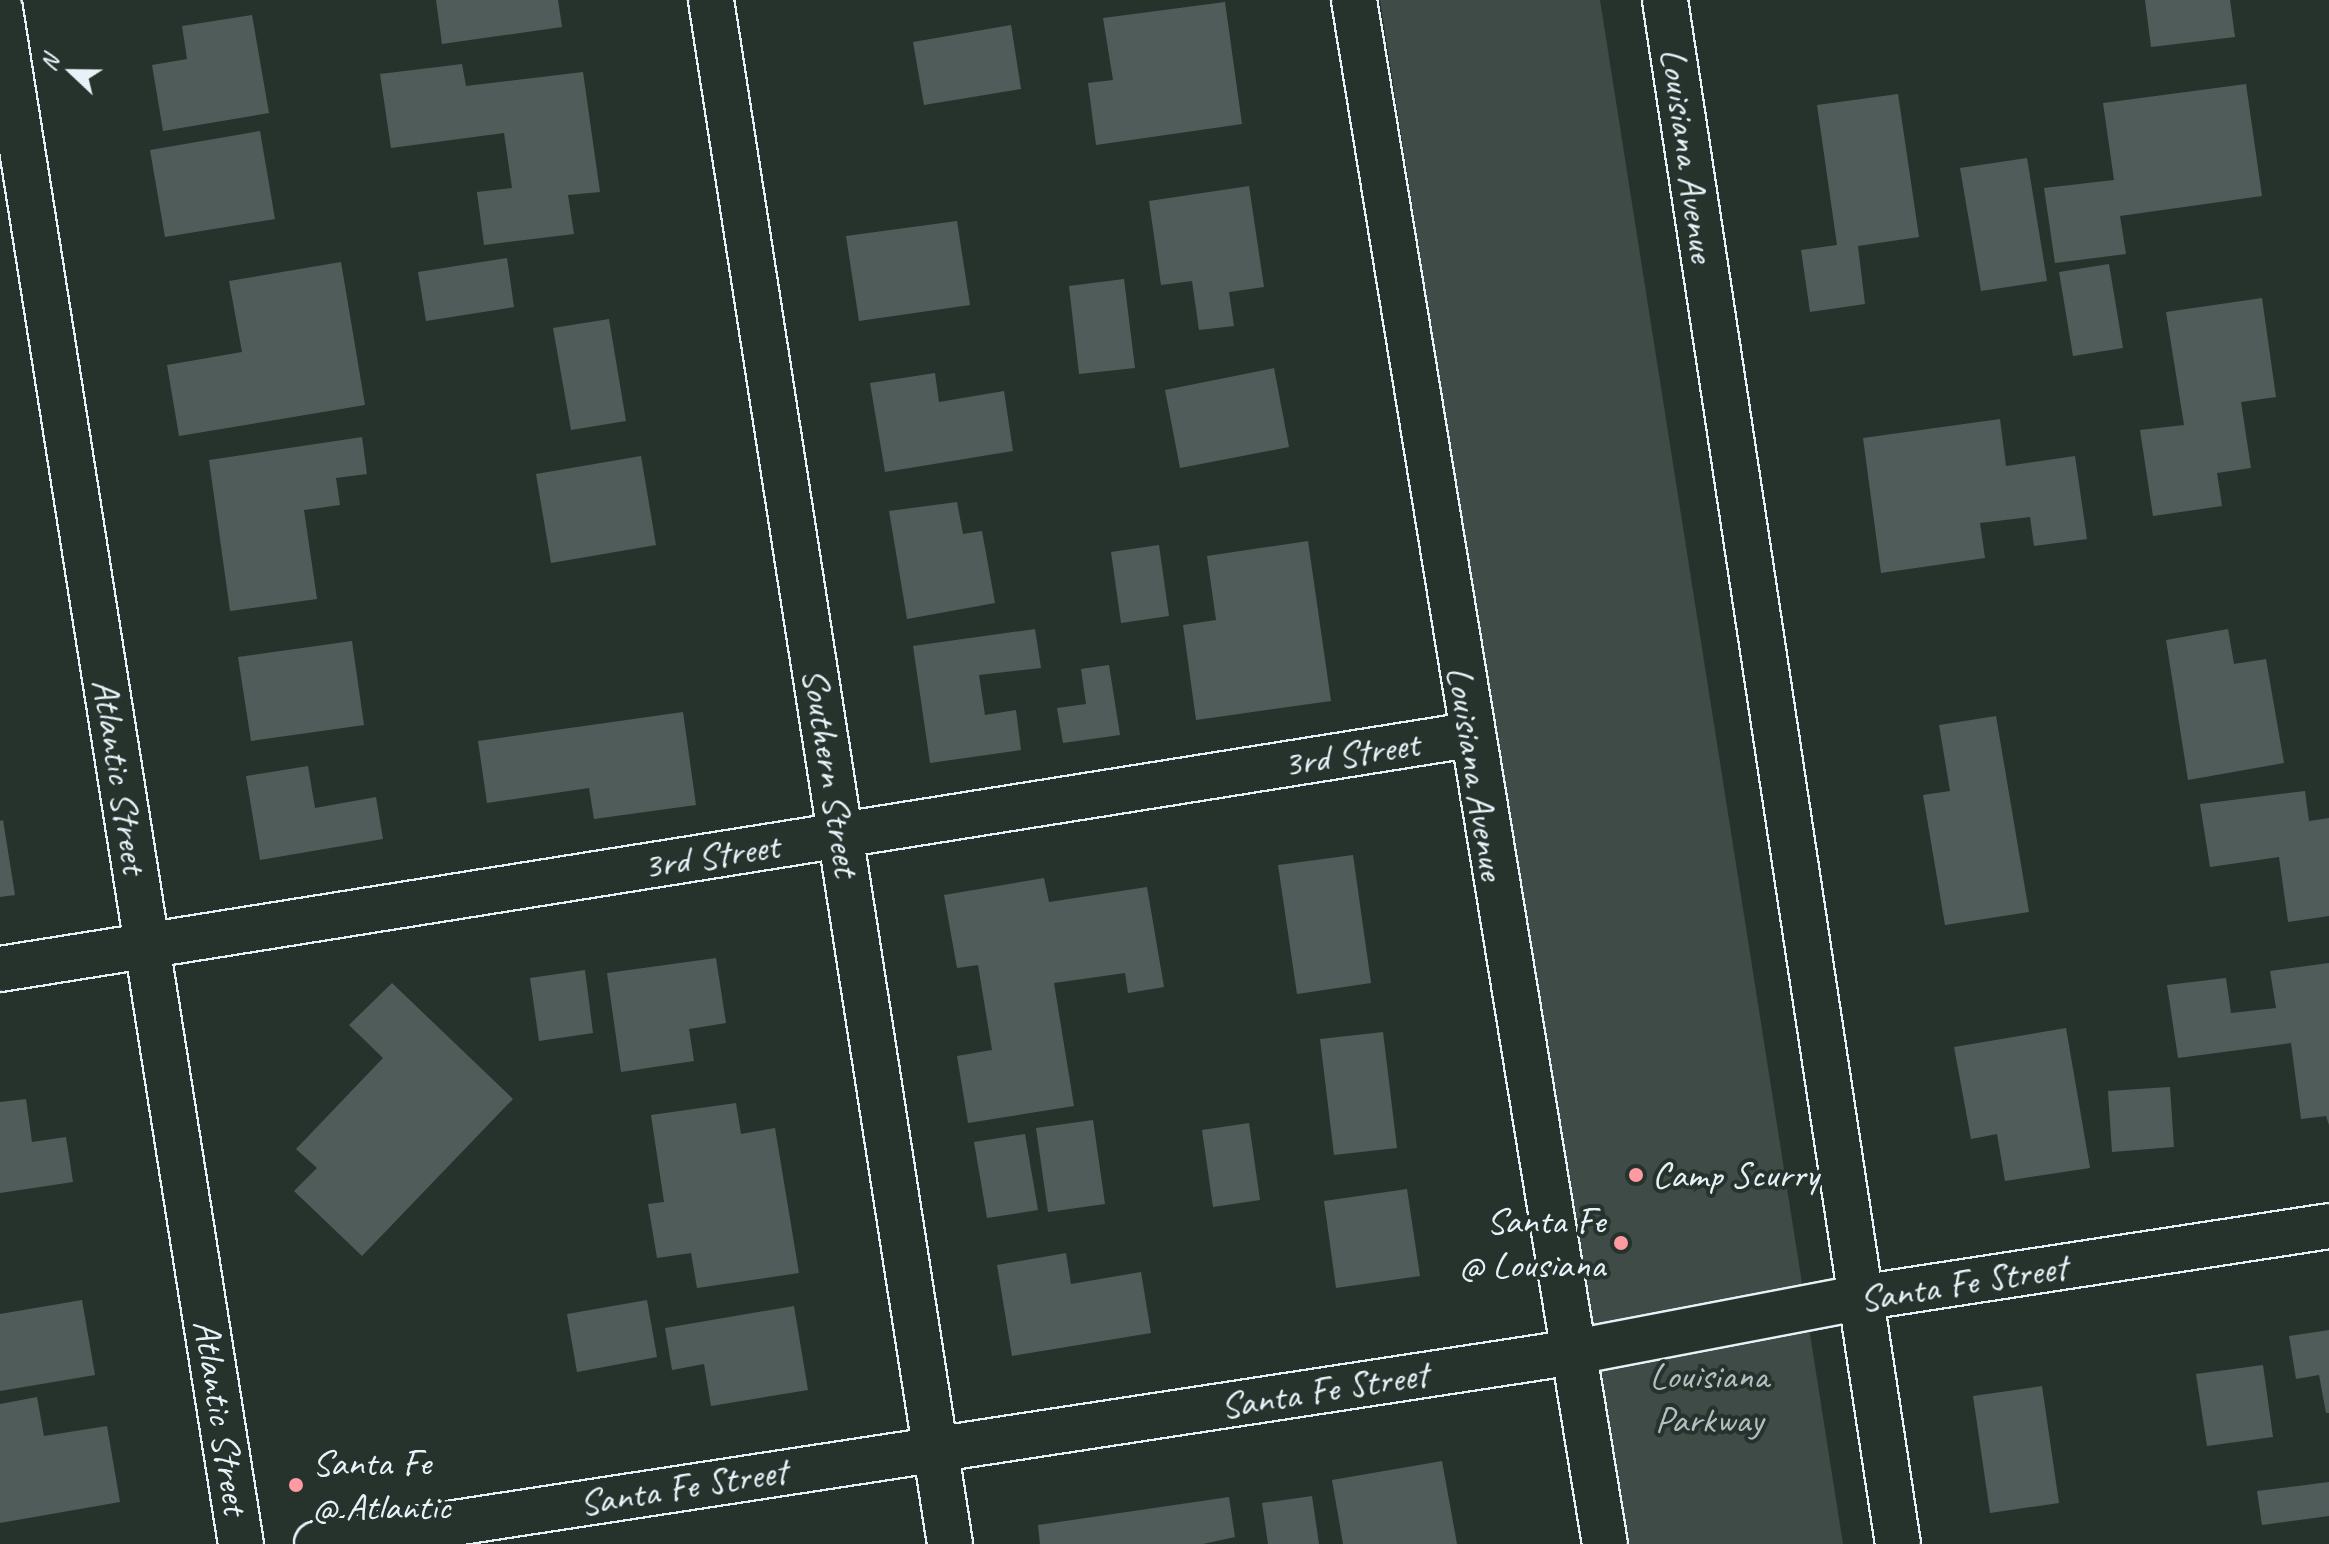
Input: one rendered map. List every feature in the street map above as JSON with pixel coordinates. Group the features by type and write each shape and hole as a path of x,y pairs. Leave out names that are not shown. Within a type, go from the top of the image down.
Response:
{"main road":[{"name":"Southern Street","path":"711,0 950,1544"},
{"name":"Louisiana Avenue","path":"1354,0 1469,735 1605,1544"},
{"name":"Louisiana Avenue","path":"1665,0 1898,1544"},
{"name":"Atlantic Street","path":"0,9 241,1544"},
{"name":"3rd Street","path":"0,969 1469,735"},
{"name":"Santa Fe Street","path":"317,1544 1575,1352 1859,1298 2329,1226"}],"green space":[{"name":"Louisiana Parkway","path":"1380,0 1600,0 1843,1544 1622,1544"}],"building":[{"path":"436,0 558,0 562,27 442,44"},
{"path":"2145,0 2230,0 2235,37 2151,47"},
{"path":"1225,2 1242,124 1096,145 1088,83 1113,80 1103,18"},
{"path":"252,15 269,113 163,131 152,65 187,59 182,26"},
{"path":"1011,25 1021,89 924,105 913,42"},
{"path":"462,64 466,86 583,72 600,192 568,195 574,234 484,245 477,192 512,188 504,133 391,148 380,74"},
{"path":"2246,84 2262,196 2120,216 2126,254 2055,263 2044,188 2114,180 2103,103"},
{"path":"1898,94 1919,237 1858,246 1865,304 1810,312 1801,250 1837,245 1817,105"},
{"path":"260,131 275,219 165,237 150,150"},
{"path":"2027,158 2047,281 1981,291 1960,168"},
{"path":"1249,186 1264,287 1229,292 1234,326 1199,330 1192,281 1161,285 1149,201"},
{"path":"957,221 970,305 859,321 846,236"},
{"path":"507,258 514,307 426,321 418,272"},
{"path":"341,262 365,405 179,436 167,365 242,352 229,281"},
{"path":"2109,264 2123,348 2073,356 2059,272"},
{"path":"1124,279 1135,368 1079,374 1069,286"},
{"path":"2262,298 2276,397 2241,402 2251,468 2217,473 2222,506 2153,516 2140,430 2184,425 2166,312"},
{"path":"609,319 626,421 571,430 553,328"},
{"path":"1274,368 1289,447 1180,468 1165,390"},
{"path":"935,373 939,402 1004,391 1013,451 885,472 870,383"},
{"path":"2000,419 2006,466 2075,456 2087,539 2034,546 2030,517 1980,523 1985,558 1881,573 1863,438"},
{"path":"362,437 367,474 336,478 340,505 304,510 317,599 230,611 209,460"},
{"path":"641,456 656,545 551,563 536,474"},
{"path":"957,502 963,534 982,531 995,603 907,619 889,511"},
{"path":"1308,541 1331,701 1196,720 1183,625 1216,620 1207,556"},
{"path":"1159,545 1169,616 1121,623 1111,552"},
{"path":"1035,629 1041,668 979,675 985,715 1016,710 1021,750 930,763 913,646"},
{"path":"2228,629 2234,664 2266,659 2284,763 2188,780 2166,640"},
{"path":"352,641 364,725 251,741 238,657"},
{"path":"1109,665 1120,735 1063,743 1057,708 1086,704 1081,669"},
{"path":"683,712 696,805 594,819 589,788 487,803 478,741"},
{"path":"1996,716 2029,912 1945,925 1923,795 1950,791 1939,725"},
{"path":"308,766 315,808 376,797 383,839 260,860 246,776"},
{"path":"2305,791 2309,821 2329,818 2329,916 2288,922 2279,857 2210,867 2200,804"},
{"path":"3,820 15,895 0,897 0,821"},
{"path":"1353,855 1371,983 1297,994 1278,865"},
{"path":"1044,878 1049,902 1147,887 1164,987 1128,993 1125,973 1054,983 1074,1106 968,1123 957,1056 992,1050 978,965 957,968 944,895"},
{"path":"716,958 726,1023 689,1029 694,1061 621,1072 607,973"},
{"path":"2329,963 2329,1125 2326,1116 2301,1119 2291,1043 2178,1058 2167,985 2226,978 2231,1013 2276,1008 2270,971"},
{"path":"585,970 593,1033 539,1041 530,978"},
{"path":"392,983 513,1099 362,1256 294,1191 317,1168 296,1149 383,1058 349,1025"},
{"path":"2066,1028 2090,1168 2005,1181 1997,1134 1971,1139 1954,1047"},
{"path":"1383,1032 1397,1148 1334,1155 1320,1039"},
{"path":"2170,1087 2174,1147 2112,1152 2108,1091"},
{"path":"26,1099 32,1142 66,1137 73,1182 0,1193 0,1102"},
{"path":"736,1103 741,1134 775,1128 799,1273 697,1288 691,1253 657,1258 648,1204 664,1202 651,1115"},
{"path":"1093,1120 1105,1204 1048,1212 1036,1128"},
{"path":"1249,1123 1260,1200 1213,1207 1202,1130"},
{"path":"1025,1134 1038,1210 987,1218 974,1142"},
{"path":"1407,1189 1420,1276 1336,1288 1324,1201"},
{"path":"1066,1253 1071,1284 1141,1272 1151,1333 1012,1356 997,1265"},
{"path":"82,1300 95,1375 0,1391 0,1314"},
{"path":"647,1300 657,1357 577,1372 567,1314"},
{"path":"794,1306 808,1390 711,1406 704,1364 672,1370 665,1328"},
{"path":"2329,1330 2329,1413 2326,1413 2319,1375 2296,1379 2289,1336"},
{"path":"2263,1365 2273,1437 2207,1446 2196,1374"},
{"path":"2042,1386 2059,1503 1990,1513 1973,1396"},
{"path":"37,1397 44,1436 107,1426 120,1502 0,1523 0,1404"},
{"path":"1442,1461 1457,1544 1343,1544 1332,1480"},
{"path":"2329,1482 2329,1516 2262,1525 2257,1491"},
{"path":"1312,1496 1319,1544 1268,1544 1262,1503"},
{"path":"1229,1497 1235,1537 1203,1544 1040,1544 1038,1525"}],"place":[{"name":"Camp Scurry","path":"1636,1175"},
{"name":"Santa Fe @ Lousiana","path":"1621,1243"},
{"name":"Santa Fe @ Atlantic","path":"296,1485"}]}
